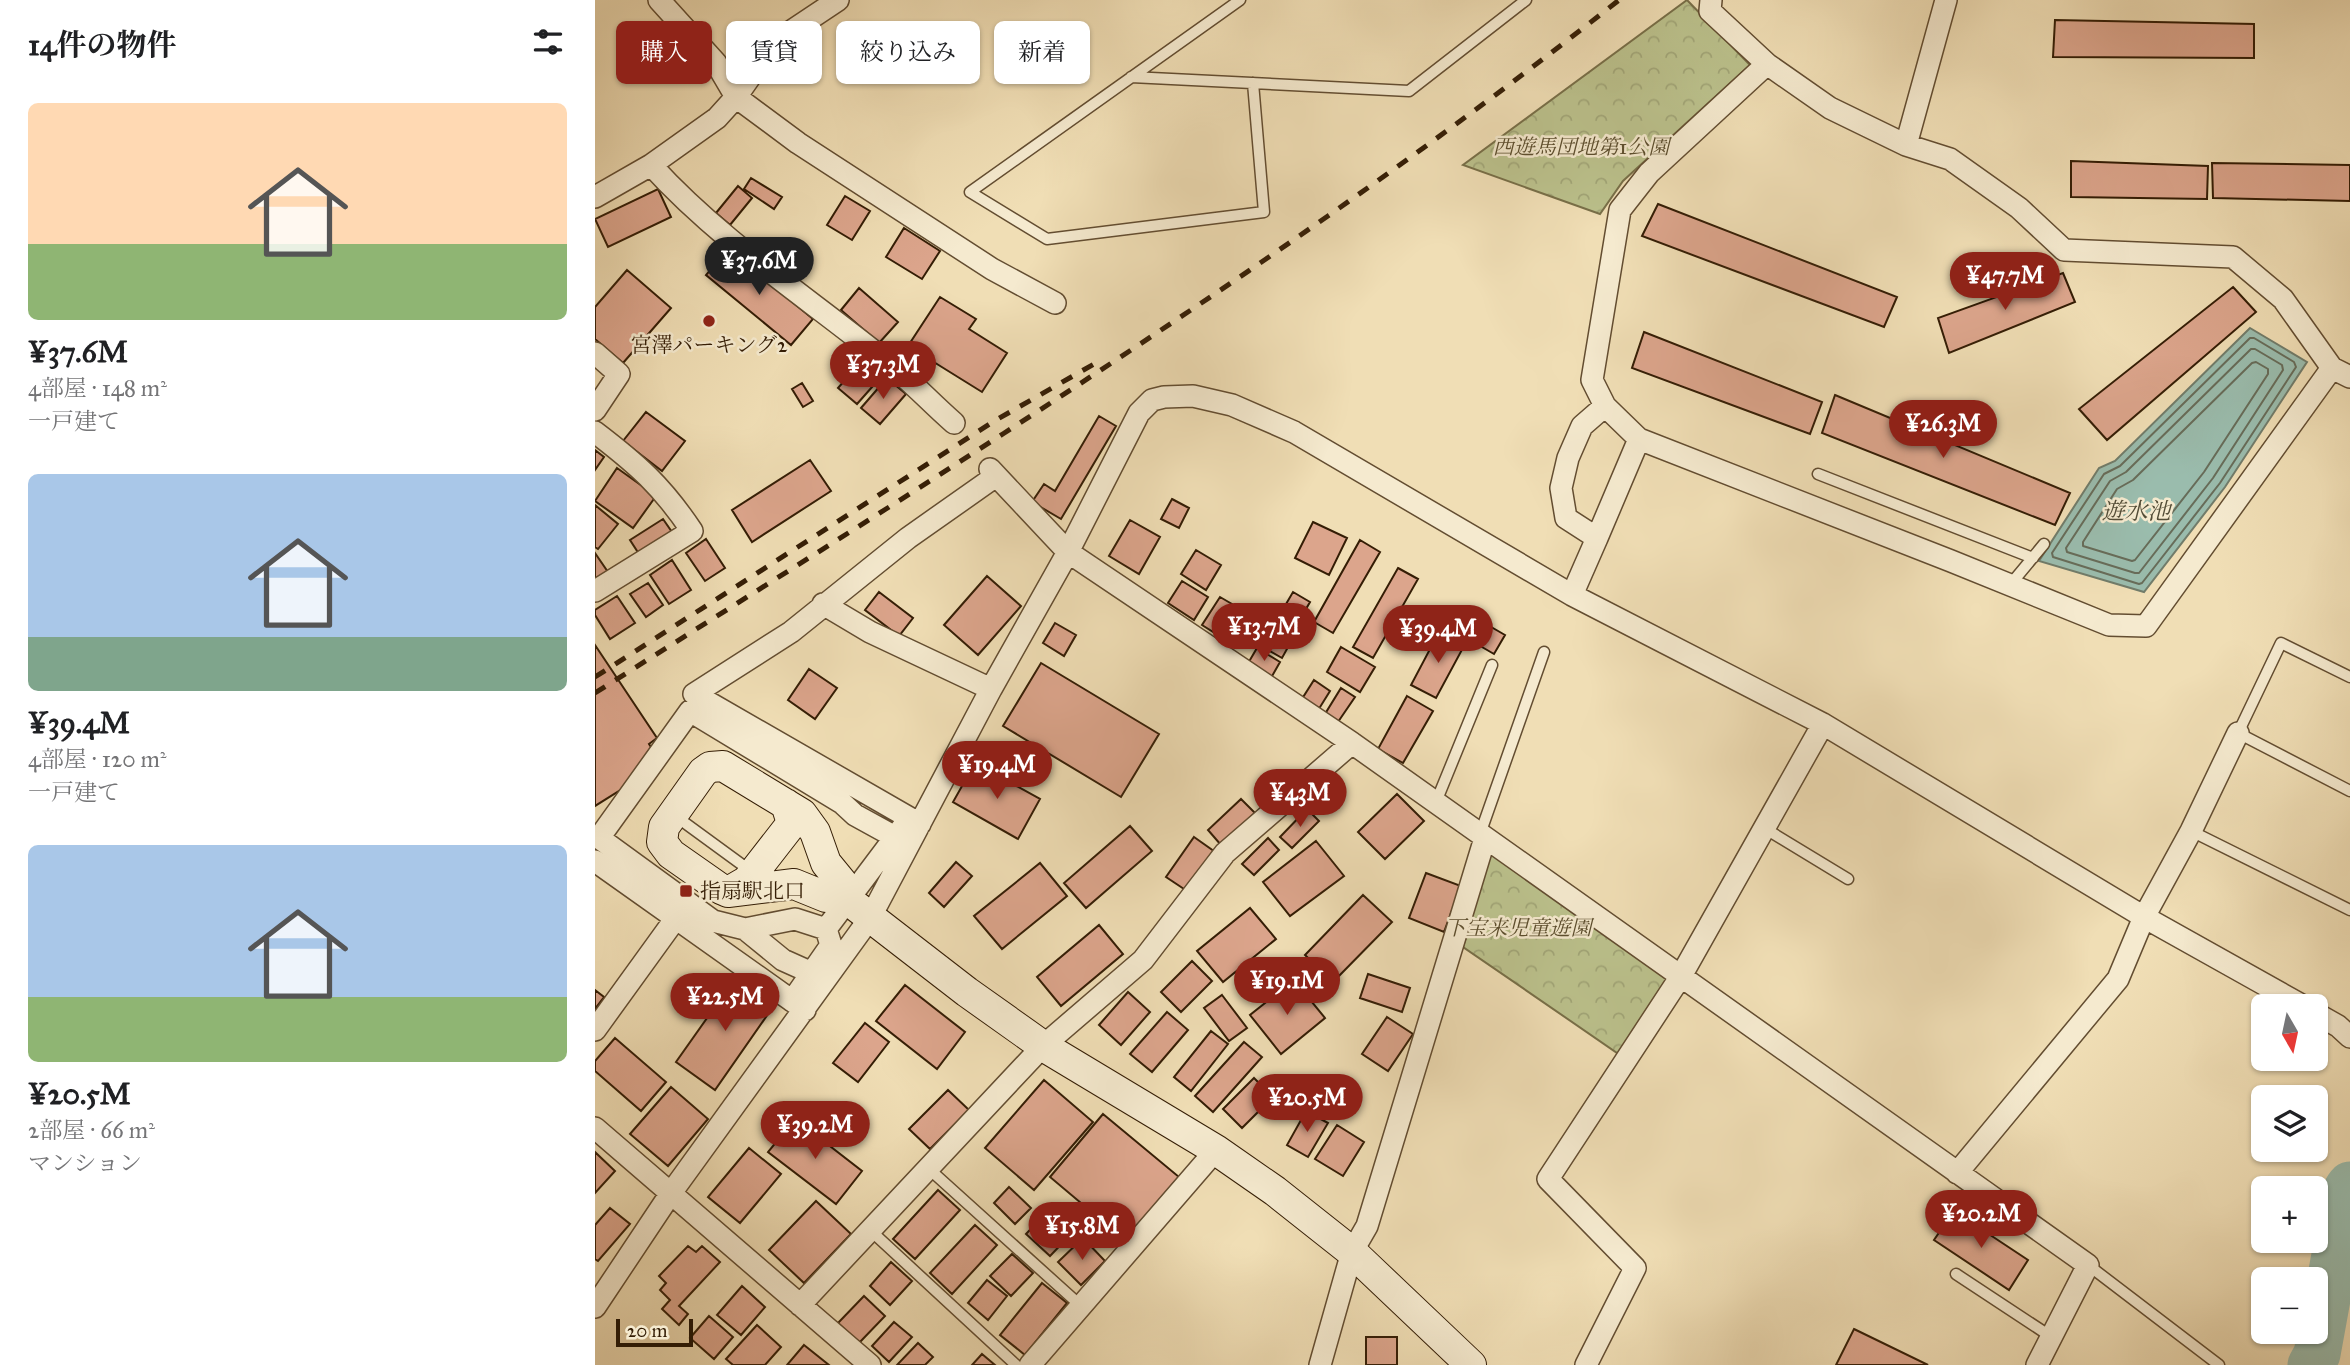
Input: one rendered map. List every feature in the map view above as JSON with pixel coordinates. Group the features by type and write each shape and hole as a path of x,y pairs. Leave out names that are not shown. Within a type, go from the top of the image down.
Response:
{"street":[{"path":"659,0 716,64 736,97 799,143 992,269 1055,303"},
{"path":"595,197 651,165 708,125 736,97 766,54 790,32 838,0"},
{"path":"1711,0 1710,11 1767,64 1830,108 1906,145 1950,159 2019,208 2064,250 2233,257 2283,299 2341,373 2146,626 2109,625 1639,439 1605,406 1592,380 1620,210 1649,173 1767,64"},
{"path":"1906,145 1946,0"},
{"path":"651,165 674,191 729,238 888,363 954,423"},
{"path":"595,353 618,374 595,410"},
{"path":"595,1307 798,1006 915,821 1067,552 1139,413 1152,400 1164,397 1193,396 1232,404 1294,432 1572,595 1823,724 2144,917 2282,994"},
{"path":"1597,538 1566,518 1561,488 1581,426 1605,406"},
{"path":"595,432 643,470 678,510 692,531 595,591"},
{"path":"1572,595 1639,439"},
{"path":"915,821 694,694 791,632 993,472 1067,552 1352,743 2088,1265 2037,1365"},
{"path":"823,604 870,632 991,689"},
{"path":"812,973 783,960 745,929 713,921 599,838 690,711 842,803 855,815 895,837"},
{"path":"1586,1365 1635,1268 1548,1179 1681,976 1823,724"},
{"path":"1958,1173 2118,979 2144,917 2191,831 2238,733"},
{"path":"800,1305 1043,1046 1143,960 1225,853 1352,743"},
{"path":"859,909 826,863 815,832 802,814 723,765 716,765 703,772 664,827 662,835 666,848 721,889 728,891 794,884 859,909 1043,1046 1216,1150 1275,1191 1352,1252 1471,1365"},
{"path":"728,891 738,887 754,874 789,827 791,820 786,804"},
{"path":"745,929 795,919 826,929 859,909 895,837 915,821"},
{"path":"1320,1365 1352,1252 1367,1226 1483,836"},
{"path":"595,861 798,1006"},
{"path":"595,1030 676,918"},
{"path":"798,1006 812,973 831,945 826,929"},
{"path":"2328,1020 2350,1037"},
{"path":"595,1128 870,1365"},
{"path":"1030,1365 1216,1150"}],"lane":[{"path":"1240,0 970,192 1047,239 1264,212 1253,83"},
{"path":"1131,78 1409,91 1526,0"},
{"path":"1818,474 2033,558"},
{"path":"2011,585 2044,544"},
{"path":"2350,677 2281,643 2238,733 2350,791"},
{"path":"1483,836 1544,652"},
{"path":"1436,802 1492,666"},
{"path":"673,814 754,874"},
{"path":"1764,828 1848,879"},
{"path":"2191,831 2350,910"},
{"path":"927,1168 1081,1306"},
{"path":"870,1230 1016,1365"},
{"path":"2088,1265 2219,1365"},
{"path":"1956,1274 2050,1336"}],"green space":[{"name":"西遊馬団地第1公園","path":"1687,0 1750,65 1623,181 1600,214 1463,165"},
{"name":"下宝来児童遊園","path":"1491,851 1667,979 1620,1055 1463,947"}],"water":[{"name":"遊水池","path":"2250,328 2307,362 2225,487 2144,592 2039,561 2099,468 2115,461"}],"building":[{"path":"2055,20 2254,24 2254,58 2053,57"},
{"path":"2071,161 2208,166 2207,199 2071,197"},
{"path":"2212,163 2350,165 2350,201 2213,198"},
{"path":"751,178 782,197 774,209 744,189"},
{"path":"738,186 752,198 730,225 716,213"},
{"path":"658,189 671,217 608,247 595,219"},
{"path":"845,196 870,211 852,240 827,225"},
{"path":"1658,204 1897,297 1884,327 1642,236"},
{"path":"904,228 940,251 922,279 886,257"},
{"path":"728,249 813,319 791,345 706,275"},
{"path":"627,270 671,308 623,363 595,339 595,307"},
{"path":"2063,273 2075,302 1949,353 1938,318"},
{"path":"2233,287 2256,312 2107,440 2079,409"},
{"path":"859,288 898,322 879,343 841,310"},
{"path":"940,297 976,319 969,329 1007,353 982,392 908,346"},
{"path":"1644,332 1822,402 1810,434 1632,368"},
{"path":"861,362 880,378 857,404 838,388"},
{"path":"887,378 906,394 880,424 861,408"},
{"path":"802,383 813,401 803,407 792,389"},
{"path":"1835,395 2070,493 2055,525 1822,433"},
{"path":"646,412 685,441 662,471 623,441"},
{"path":"1099,416 1116,426 1061,519 1032,502 1044,484 1055,491"},
{"path":"595,450 604,457 595,470"},
{"path":"810,460 831,491 752,542 732,510"},
{"path":"617,468 656,496 633,528 595,501"},
{"path":"1172,499 1189,508 1179,528 1161,519"},
{"path":"595,505 618,524 598,549 595,547"},
{"path":"663,519 674,535 641,557 630,540"},
{"path":"1130,520 1160,537 1139,574 1109,556"},
{"path":"1313,522 1347,538 1329,575 1295,558"},
{"path":"706,539 725,568 705,581 686,553"},
{"path":"1360,540 1380,552 1333,633 1314,622"},
{"path":"1196,550 1221,565 1206,590 1181,574"},
{"path":"595,553 610,575 595,585"},
{"path":"672,560 691,590 669,604 650,575"},
{"path":"1398,568 1418,579 1373,658 1353,647"},
{"path":"987,576 1021,606 978,655 944,625"},
{"path":"1182,581 1208,597 1194,620 1168,603"},
{"path":"648,583 663,605 646,617 630,594"},
{"path":"879,592 913,618 899,636 865,610"},
{"path":"1293,592 1310,602 1292,633 1275,623"},
{"path":"617,596 635,623 610,639 595,615 595,610"},
{"path":"1220,597 1244,611 1226,640 1202,625"},
{"path":"1055,623 1076,635 1064,656 1043,643"},
{"path":"1486,624 1505,635 1494,654 1475,643"},
{"path":"1266,626 1292,640 1282,658 1256,643"},
{"path":"1439,632 1464,646 1436,698 1411,685"},
{"path":"595,645 657,738 649,744 662,764 595,806"},
{"path":"1341,647 1375,667 1360,692 1327,672"},
{"path":"1257,648 1280,662 1271,678 1247,665"},
{"path":"1041,663 1159,734 1121,797 1003,726"},
{"path":"809,669 837,688 815,719 788,700"},
{"path":"1314,680 1330,691 1317,712 1300,702"},
{"path":"1341,688 1355,697 1338,722 1325,714"},
{"path":"1407,696 1433,711 1403,763 1378,749"},
{"path":"975,763 1040,799 1018,839 953,802"},
{"path":"1397,794 1424,821 1385,859 1358,832"},
{"path":"1241,799 1255,813 1221,845 1208,830"},
{"path":"1307,809 1319,821 1292,848 1280,837"},
{"path":"1130,826 1152,851 1086,908 1064,883"},
{"path":"1194,837 1218,854 1190,893 1166,877"},
{"path":"1268,838 1279,850 1254,875 1242,864"},
{"path":"1316,841 1344,876 1290,916 1263,882"},
{"path":"956,862 972,876 944,907 929,893"},
{"path":"1040,863 1067,896 1002,949 974,916"},
{"path":"1426,873 1461,886 1444,932 1409,918"},
{"path":"1363,895 1392,922 1333,982 1305,955"},
{"path":"1250,908 1276,939 1223,982 1197,951"},
{"path":"1099,925 1123,954 1061,1006 1037,977"},
{"path":"1192,961 1212,981 1181,1012 1161,992"},
{"path":"1368,974 1410,988 1402,1012 1360,998"},
{"path":"736,977 775,1004 715,1090 676,1062"},
{"path":"1294,980 1325,1018 1281,1054 1250,1015"},
{"path":"905,985 965,1032 937,1069 876,1021"},
{"path":"595,990 604,997 595,1009"},
{"path":"1128,992 1150,1012 1121,1045 1099,1025"},
{"path":"1222,995 1247,1028 1229,1041 1204,1008"},
{"path":"1167,1012 1188,1030 1152,1072 1130,1054"},
{"path":"1387,1017 1413,1034 1388,1071 1362,1054"},
{"path":"865,1023 889,1042 858,1082 833,1063"},
{"path":"1211,1031 1228,1044 1191,1091 1174,1077"},
{"path":"615,1038 666,1082 641,1111 595,1071 595,1061"},
{"path":"1244,1042 1262,1057 1213,1112 1195,1096"},
{"path":"1254,1078 1273,1097 1242,1128 1223,1109"},
{"path":"1044,1080 1093,1122 1034,1190 985,1148"},
{"path":"671,1087 708,1119 668,1166 630,1134"},
{"path":"948,1090 969,1110 930,1149 909,1129"},
{"path":"1306,1111 1328,1123 1308,1157 1287,1145"},
{"path":"1103,1114 1179,1177 1125,1240 1050,1177"},
{"path":"795,1119 862,1171 836,1204 768,1152"},
{"path":"1337,1125 1364,1142 1343,1176 1315,1159"},
{"path":"749,1148 781,1174 740,1223 708,1197"},
{"path":"595,1152 615,1171 595,1193"},
{"path":"1009,1187 1031,1208 1015,1224 994,1203"},
{"path":"938,1190 960,1210 915,1259 893,1239"},
{"path":"816,1201 851,1234 804,1283 769,1250"},
{"path":"610,1208 630,1224 598,1261 595,1259 595,1225"},
{"path":"1049,1210 1072,1233 1050,1256 1026,1234"},
{"path":"1954,1211 2028,1260 2009,1290 1934,1240"},
{"path":"975,1225 997,1245 952,1294 930,1273"},
{"path":"1083,1238 1105,1261 1081,1285 1058,1262"},
{"path":"688,1246 696,1252 702,1246 720,1262 679,1306 688,1314 679,1325 662,1309 670,1300 660,1290 666,1283 659,1276"},
{"path":"1012,1254 1033,1273 1011,1296 990,1276"},
{"path":"891,1262 912,1281 890,1305 870,1286"},
{"path":"987,1280 1007,1296 988,1320 968,1303"},
{"path":"1042,1283 1067,1303 1025,1355 1000,1335"},
{"path":"742,1286 765,1307 741,1335 717,1315"},
{"path":"864,1296 885,1316 859,1343 838,1323"},
{"path":"709,1316 733,1337 714,1359 690,1338"},
{"path":"894,1322 912,1337 889,1362 872,1346"},
{"path":"757,1325 781,1347 765,1365 733,1365 726,1359"},
{"path":"1854,1329 1928,1365 1836,1365"},
{"path":"1366,1337 1397,1337 1397,1365 1366,1365"},
{"path":"918,1343 933,1357 925,1365 897,1365"},
{"path":"804,1345 829,1365 787,1365"},
{"path":"982,1354 995,1365 972,1365"}],"waterway":[{"path":"2311,1365 2317,1354 2347,1189 2350,1185"}],"railway":[{"path":"595,693 987,445 1244,274 1496,94 1619,0"},
{"path":"595,677 996,420 1094,364"}],"place":[{"name":"宮澤パーキング2","path":"709,321"},
{"name":"指扇駅北口","path":"686,891"}]}
